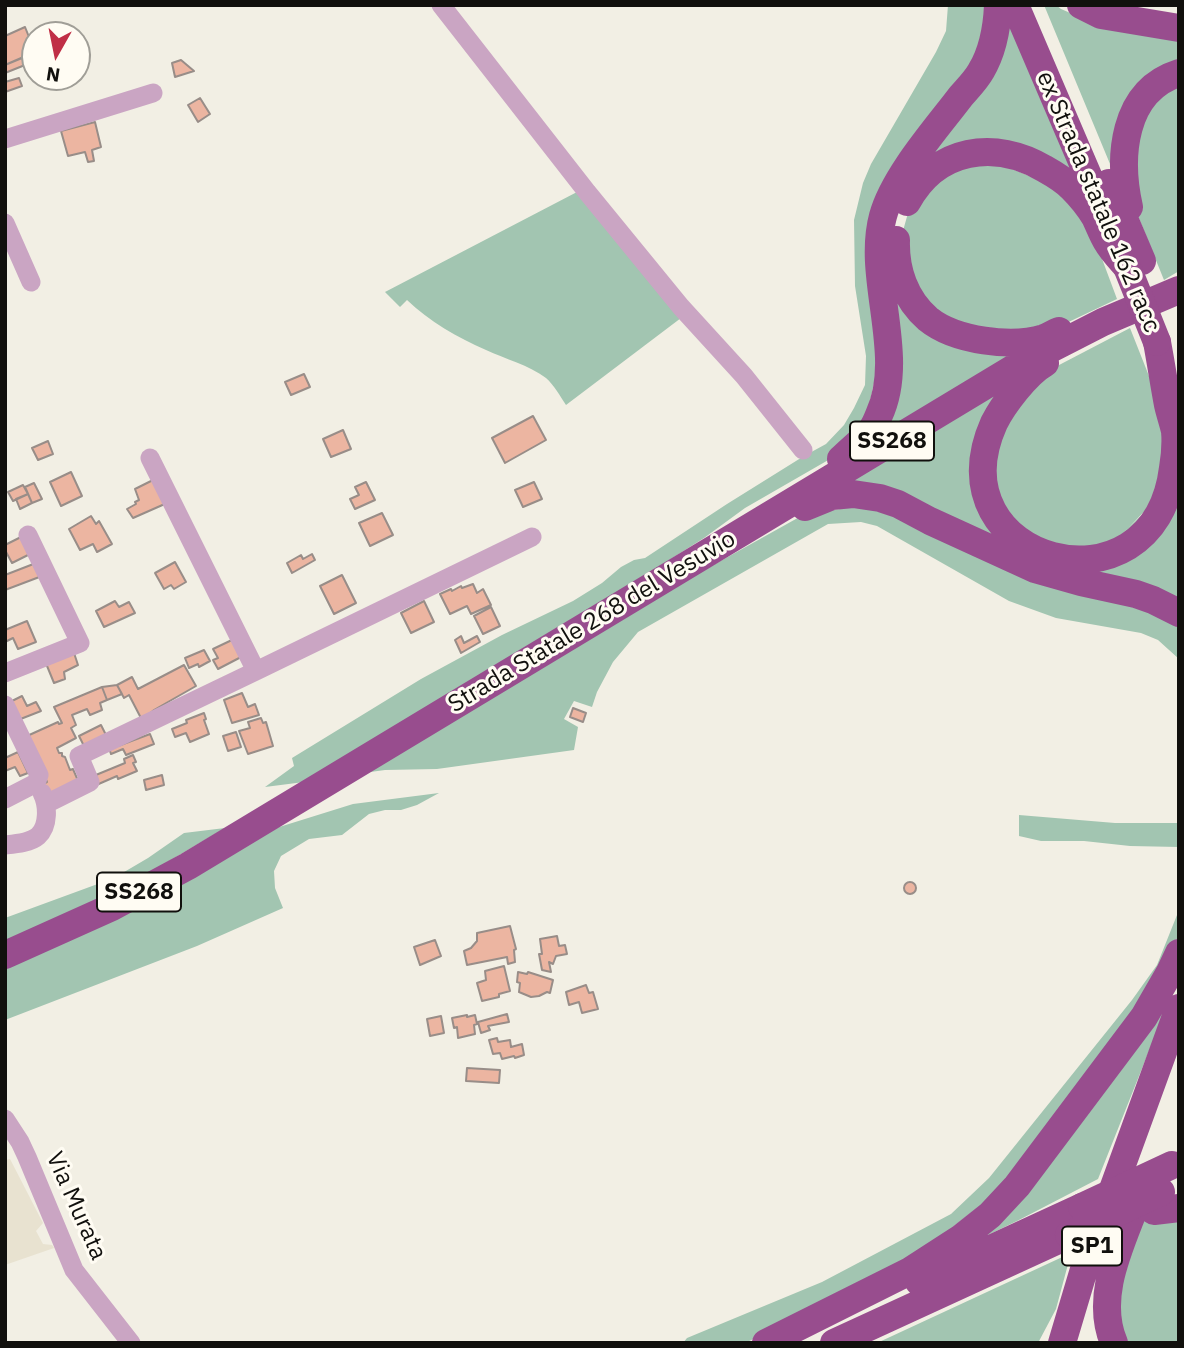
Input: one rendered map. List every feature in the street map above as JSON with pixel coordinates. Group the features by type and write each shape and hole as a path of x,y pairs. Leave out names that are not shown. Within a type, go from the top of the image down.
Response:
{"highway":[{"path":"724,542 767,508 840,460 873,428 884,404 889,373 880,273 882,220 888,200 905,172 981,72 992,48 998,5"},
{"name":"ex Strada statale 162 racc","path":"1015,5 1172,344 1179,400"},
{"name":"ex Strada statale 162 racc","path":"1034,5 1135,264"},
{"path":"1081,5 1101,15 1179,28"},
{"path":"1135,264 1125,191 1124,152 1130,124 1139,102 1155,85 1179,73"},
{"path":"1121,314 1066,327 1043,338 1009,342 967,337 941,327 920,310 902,284 895,260 900,215 912,192 930,172 952,158 979,152 1005,152 1030,160 1071,186 1093,214 1106,241 1135,264"},
{"path":"1172,344 1169,409 1175,433 1173,469 1166,499 1157,516 1136,541 1120,551 1083,560 1060,559 1038,552 1016,539 999,522 986,494 984,455 989,435 1001,410 1040,366 1095,338 1121,314 1160,286 1177,288"},
{"name":"Strada Statale 268 del Vesuvio","path":"5,955 112,907 188,866 984,386 1051,348 1121,314"},
{"path":"689,563 739,542 813,502 832,496 866,496 898,504 1035,569 1136,594 1179,613"},
{"path":"766,1343 910,1271 961,1238 990,1215 1017,1186 1144,1017 1179,953"},
{"path":"1114,1343 1108,1325 1107,1300 1116,1253 1141,1192 1136,1154 1179,1009"},
{"path":"1136,1154 1179,1059"},
{"name":"SP1","path":"1062,1343 1085,1266 1136,1154"},
{"name":"SP1","path":"1077,1343 1136,1154"},
{"path":"788,1343 1082,1207 1171,1187"},
{"path":"836,1342 1025,1256 1133,1217 1171,1187"},
{"path":"1068,1240 1171,1187"},
{"path":"1044,1343 1085,1266"}],"street":[{"path":"441,5 672,297 744,376 803,450"},
{"path":"5,139 153,93"},
{"path":"5,223 31,282"},
{"path":"150,458 256,671"},
{"path":"5,673 80,643 28,535"},
{"path":"46,804 90,782 79,756 532,537"},
{"path":"5,799 36,783 39,775 7,717"},
{"path":"5,845 38,836 44,826 46,804 36,783"},
{"name":"Via Murata","path":"5,1119 27,1157 74,1270 131,1343"}],"shaded area":[{"path":"10,1159 43,1223 36,1231 43,1244 52,1245 54,1248 5,1265 5,1160"}],"green space":[{"path":"948,5 988,5 977,57 884,185 879,360 866,420 837,455 745,508 704,538 628,586 304,782 265,787 294,766 292,758 421,679 502,635 573,601 621,567 645,558 826,444 844,425 865,385 866,356 855,286 854,220 863,183 871,164 936,52 946,31"},
{"path":"1044,5 1056,5 1082,18 1179,35 1179,65 1173,67 1115,176"},
{"path":"1003,18 1008,21 1081,192 1064,173 1044,158 1021,149 995,145 953,151 930,163 908,184 892,209 886,245 893,279 910,310 935,334 950,342 975,349 1020,352 871,442 888,405 894,375 894,347 883,267 884,236 891,205 898,189 982,77 996,46"},
{"path":"1179,81 1179,271 1164,280 1138,216 1132,188 1141,116"},
{"path":"988,159 1056,187 1092,232 1117,299 1056,328 1034,333 949,323 911,289 901,238 908,213 930,182"},
{"path":"577,192 681,318 566,405 552,384 539,373 454,334 407,300 400,307 385,292"},
{"path":"1130,328 1164,414 1162,493 1110,547 1048,548 1000,507 992,445 1038,376"},
{"path":"1010,384 984,509 1089,566 1179,479 1179,604 842,483"},
{"path":"865,505 1148,606 1179,623 1179,659 1158,640 1141,633 1056,618 1009,601 877,526 861,522 828,524 638,632 613,662 592,707 574,701 564,719 578,727 574,750 437,769 363,773 640,606 803,515"},
{"path":"439,793 401,810 369,814 342,835 309,839 281,856 274,871 275,888 283,908 197,946 5,1020 5,965 260,833 353,804"},
{"path":"1019,815 1115,823 1179,823 1179,847 1041,841 1019,836"},
{"path":"225,828 103,900 5,943 5,918 114,878 184,833"},
{"path":"1179,910 1179,939 1165,969 1007,1185 897,1270 745,1343 683,1343 687,1338 822,1282 951,1214 989,1178 1132,1000 1157,965"},
{"path":"1176,983 1098,1179 963,1247"},
{"path":"1179,1213 1179,1343 1123,1343 1112,1308 1134,1225 1152,1218"},
{"path":"1071,1253 1056,1309 1038,1343 877,1343"}],"building":[{"path":"21,29 21,58 5,65 5,36"},
{"path":"21,58 21,67 5,73 5,65"},
{"path":"181,60 194,71 175,77 172,63"},
{"path":"19,78 21,86 5,92 5,82"},
{"path":"200,98 210,114 198,122 188,105"},
{"path":"95,122 101,147 92,150 94,161 88,162 85,152 68,156 61,131"},
{"path":"304,374 310,387 291,395 285,382"},
{"path":"533,416 546,440 505,463 492,438"},
{"path":"343,430 351,449 331,457 323,439"},
{"path":"48,441 53,454 38,460 32,448"},
{"path":"71,472 82,496 61,506 50,482"},
{"path":"155,479 167,503 133,518 127,509 139,500 135,489"},
{"path":"366,482 375,500 355,509 350,499 359,495 355,487"},
{"path":"534,482 542,499 523,507 515,490"},
{"path":"34,483 42,499 32,503 25,487"},
{"path":"23,485 28,494 13,501 8,492"},
{"path":"28,494 32,503 20,509 16,499"},
{"path":"382,513 393,535 370,546 359,523"},
{"path":"91,516 96,524 99,521 112,544 97,552 93,544 80,550 69,529"},
{"path":"21,537 30,554 12,563 5,545"},
{"path":"312,554 315,560 292,573 287,563 301,555 303,559"},
{"path":"175,562 186,582 174,589 171,585 164,589 155,573"},
{"path":"36,563 42,576 5,590 5,575"},
{"path":"342,575 356,603 334,614 320,586"},
{"path":"473,584 477,593 483,589 491,605 471,614 467,606 450,614 440,594"},
{"path":"115,601 119,607 129,602 135,613 104,627 96,611"},
{"path":"424,601 434,622 411,633 401,613"},
{"path":"491,607 500,626 483,634 474,616"},
{"path":"27,621 36,642 18,649 13,638 5,642 5,630"},
{"path":"461,636 464,643 477,636 480,642 461,653 455,640"},
{"path":"234,639 243,656 218,669 213,660 218,658 213,649"},
{"path":"73,650 78,665 64,672 65,679 54,683 45,661"},
{"path":"204,650 210,661 199,667 198,664 189,668 185,658"},
{"path":"184,665 196,686 142,720 129,695 124,698 117,685 132,677 138,689"},
{"path":"117,685 122,694 107,700 102,687"},
{"path":"102,687 107,700 100,703 102,710 90,715 87,709 72,715 76,725 71,728 76,738 57,748 65,757 70,770 73,769 79,783 47,797 41,785 47,782 27,736 58,722 62,723 54,707"},
{"path":"242,693 248,707 255,704 259,715 232,723 224,700"},
{"path":"22,696 27,706 36,702 41,711 18,720 12,701"},
{"path":"573,708 586,713 583,722 570,717"},
{"path":"204,713 209,734 190,742 186,733 175,737 172,729"},
{"path":"261,718 263,723 266,722 273,746 248,754 239,731 250,728 248,722"},
{"path":"101,725 107,737 85,748 79,736"},
{"path":"236,732 241,747 228,751 223,736"},
{"path":"150,734 154,744 126,755 123,749 111,754 108,745 118,746"},
{"path":"18,752 28,773 20,776 15,767 5,771 5,758"},
{"path":"133,755 137,771 94,786 91,777 125,763 124,759"},
{"path":"162,775 164,785 146,790 144,780"},
{"path":"910,882 916,888 910,894 904,888"},
{"path":"510,926 516,949 515,962 508,964 507,957 467,965 464,951 477,941 477,933"},
{"path":"557,936 559,946 565,945 567,954 556,956 553,964 549,962 551,972 542,970 540,939"},
{"path":"435,940 441,956 420,965 414,947"},
{"path":"504,966 510,991 482,1001 477,983 486,980 485,971"},
{"path":"518,972 528,972 553,980 550,993 531,997 519,992"},
{"path":"586,985 589,993 593,992 598,1009 582,1013 579,1002 569,1005 566,992"},
{"path":"507,1014 509,1022 488,1026 490,1030 481,1033 478,1022"},
{"path":"475,1015 475,1034 458,1038 457,1027 454,1028 452,1018"},
{"path":"441,1016 444,1033 430,1036 427,1019"},
{"path":"497,1038 498,1042 510,1040 511,1047 522,1044 524,1055 502,1059 500,1053 493,1054 489,1040"},
{"path":"467,1068 500,1070 499,1083 466,1081"}]}
